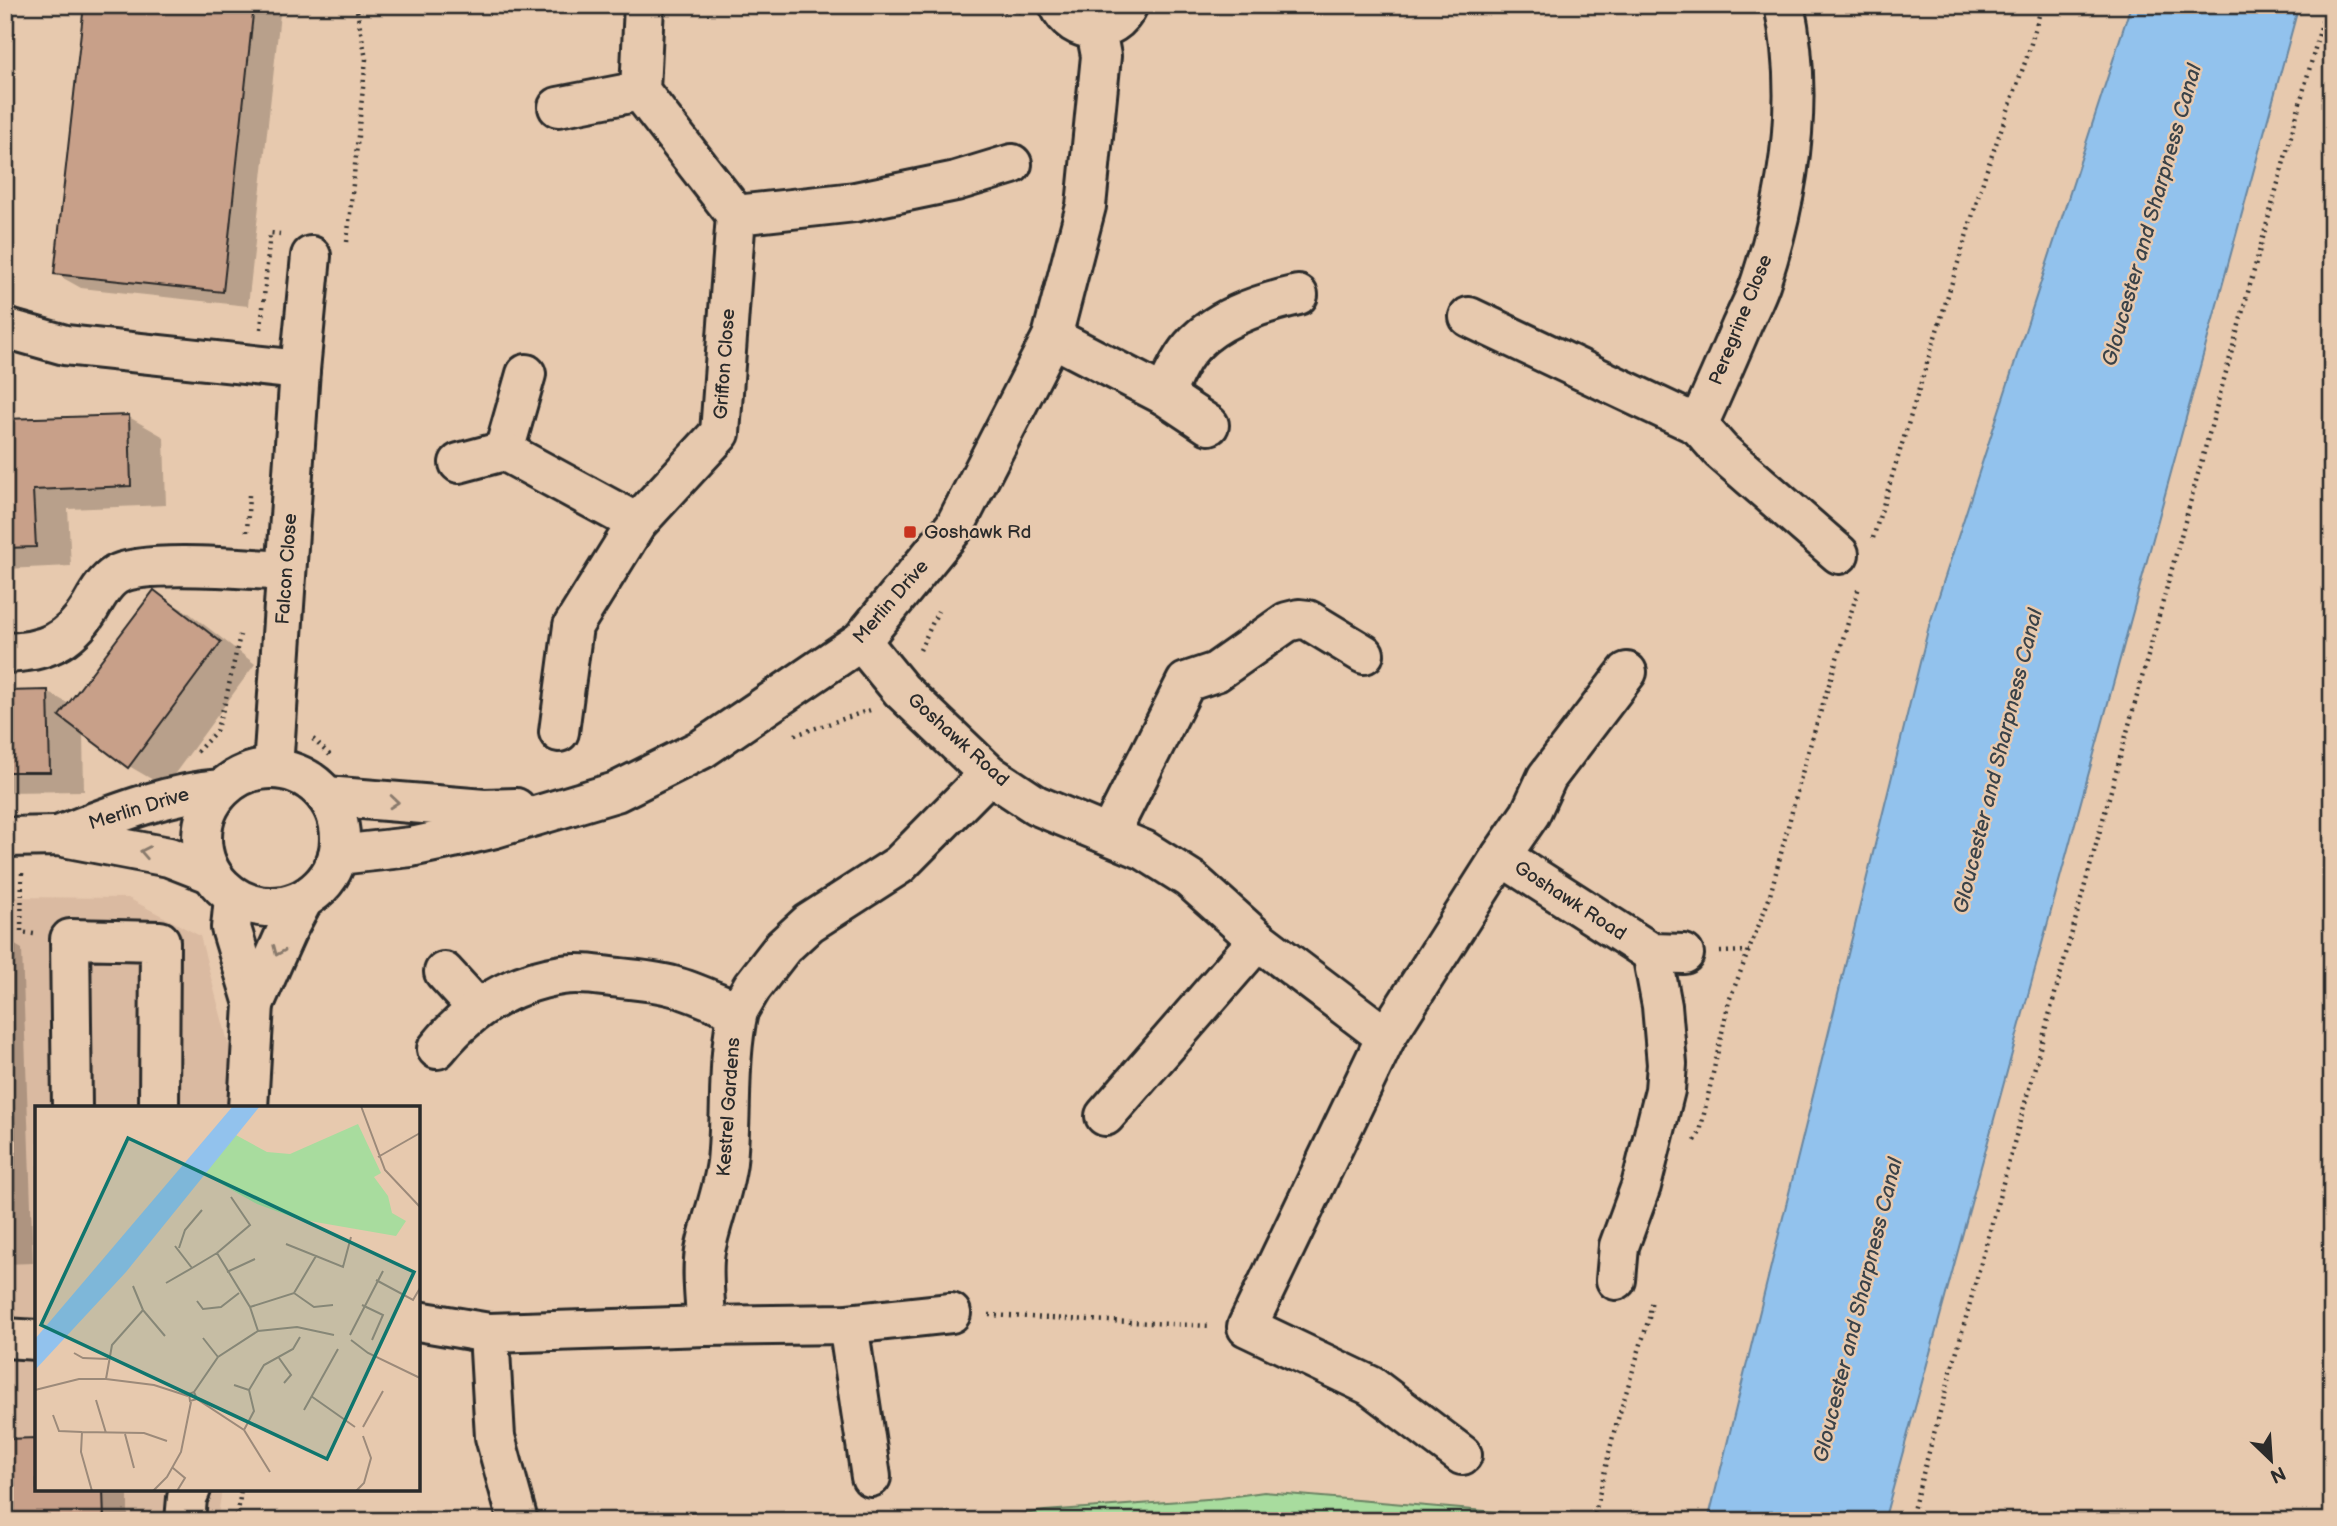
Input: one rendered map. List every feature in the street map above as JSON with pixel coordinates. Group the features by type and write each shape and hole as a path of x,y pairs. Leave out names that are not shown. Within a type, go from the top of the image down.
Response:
{"street":[{"path":"644,5 640,91 736,215 855,202 956,181 1012,163"},
{"path":"1043,9 1081,28 1096,30 1112,25 1124,14 1128,5"},
{"name":"Peregrine Close","path":"1698,425 1761,281 1778,222 1789,157 1794,89 1792,40 1784,5"},
{"name":"Merlin Drive","path":"338,855 411,847 495,828 616,792 702,749 862,641 956,526 1052,337 1086,206 1101,55 1096,30"},
{"path":"558,107 640,91"},
{"name":"Griffon Close","path":"559,732 573,626 637,523 720,433 736,215"},
{"name":"Falcon Close","path":"273,768 300,370 329,254"},
{"path":"1164,395 1187,352 1214,328 1272,301 1298,295"},
{"path":"1469,317 1698,425 1721,451 1858,558"},
{"path":"5,328 65,345 300,370"},
{"path":"1052,337 1164,395 1209,425"},
{"path":"504,451 526,374"},
{"path":"459,463 504,451 637,523"},
{"path":"5,653 24,653 47,647 65,638 78,626 101,590 114,576 127,570 162,567 286,571"},
{"path":"1109,835 1186,682 1216,672 1287,622 1299,619 1308,620 1364,654"},
{"name":"Goshawk Road","path":"862,641 901,690 989,774 1036,805 1144,850 1190,879 1258,940 1385,1037"},
{"path":"1501,856 1530,814 1548,778 1627,673"},
{"path":"222,885 256,906 280,907 303,900 319,888 331,873 338,855 340,834 336,814 327,796 312,781 293,772 273,768 254,770 236,777 221,789 208,808 201,829 202,852 222,885 231,928 254,1004 248,1106"},
{"name":"Kestrel Gardens","path":"706,1326 704,1255 711,1222 722,1193 727,1162 731,1042 738,1011 752,987 783,947 809,923 899,864 989,774"},
{"name":"Merlin Drive","path":"14,849 193,791 221,789"},
{"name":"Merlin Drive","path":"327,796 484,809 560,807"},
{"name":"Merlin Drive","path":"58,836 169,857 222,885"},
{"name":"Goshawk Road","path":"1247,1327 1385,1037 1501,856 1668,954 1662,1006 1667,1064 1665,1090 1641,1186 1619,1246 1616,1280"},
{"path":"254,1004 303,900"},
{"path":"72,1106 70,939 160,941 159,1106"},
{"path":"1105,1116 1258,940"},
{"path":"444,972 477,1008"},
{"name":"Kestrel Gardens","path":"437,1049 454,1028 477,1008 498,995 564,974 624,978 674,986 738,1011"},
{"path":"420,1321 489,1333 848,1324 951,1313"},
{"path":"848,1324 872,1477"},
{"path":"1247,1327 1371,1386 1462,1455"},
{"path":"489,1333 495,1437 518,1521"},
{"path":"5,1338 35,1340"},
{"path":"184,1521 190,1491"}],"path":[{"path":"329,254 366,59 356,5"},
{"path":"995,5 995,10 1043,9"},
{"path":"1694,1143 1700,1132 1729,1000 1769,899 1858,558 2028,54 2042,5"},
{"path":"1910,1521 2327,5"},
{"path":"787,738 887,704 901,690 940,606"},
{"path":"311,736 339,763 362,774 364,800"},
{"path":"14,849 21,932 70,939"},
{"path":"1593,1521 1614,1432 1653,1293"},
{"path":"951,1313 1247,1327"},
{"path":"237,1521 240,1491"}],"shaded area":[{"path":"5,897 128,898 200,936 229,1046 230,1106 35,1106 35,1491 222,1491 217,1521 5,1521"}],"green space":[{"path":"1264,1492 1624,1521 974,1521 1045,1511 1221,1498"}],"water":[{"name":"Gloucester and Sharpness Canal","path":"2131,5 2299,5 1884,1521 1708,1521 1929,626"}],"building":[{"path":"84,5 254,5 223,292 54,274"},
{"path":"129,415 131,486 33,490 36,547 5,548 5,419"},
{"path":"154,590 221,642 128,768 59,716"},
{"path":"48,690 50,772 5,772 5,691"},
{"path":"5,1158 8,1250 5,1250"},
{"path":"35,1438 35,1491 103,1491 104,1521 5,1521 5,1439"}],"place":[{"name":"Goshawk Rd","path":"910,532"}]}
